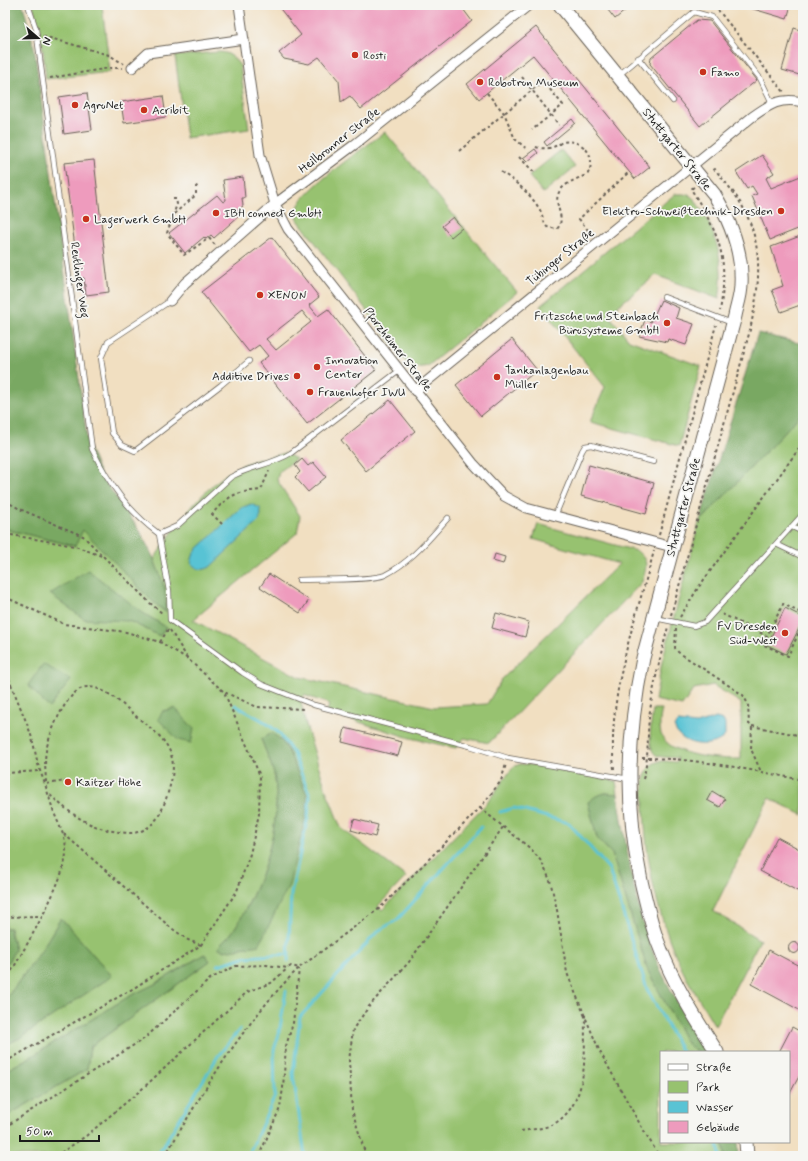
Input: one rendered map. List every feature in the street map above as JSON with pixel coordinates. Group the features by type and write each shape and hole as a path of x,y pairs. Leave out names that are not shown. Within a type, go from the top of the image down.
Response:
{"main road":[{"name":"Stuttgarter Straße","path":"560,5 714,194 732,228 738,251 741,281 733,324 653,617 635,698 629,758 633,832 646,905 658,945 685,1000 716,1051"},
{"path":"746,1143 747,1156"}],"street":[{"name":"Pforzheimer Straße","path":"239,5 260,155 275,204 288,229 415,391 473,463 504,496 526,508 672,547"},
{"name":"Heilbronner Straße","path":"170,301 185,283 275,204 354,145 529,5"},
{"path":"132,68 148,53 244,39"},
{"name":"Tübinger Straße","path":"415,391 691,166 772,103 790,99 803,102"}],"lane":[{"name":"Reutlinger Weg","path":"28,5 37,37 92,449 105,476 140,520 159,534"},
{"path":"618,76 694,12 712,17 760,78 772,103"},
{"path":"638,58 673,101"},
{"path":"664,297 733,324"},
{"path":"170,301 108,342 101,358 112,433 122,445 135,451 221,385 249,361"},
{"path":"400,370 308,442 281,459 240,471 231,477 177,526 159,534 170,591 170,620 261,684 314,704 470,746 508,758 629,779"},
{"path":"555,516 585,446 591,444 654,462"},
{"path":"653,617 694,626 705,622 803,514"},
{"path":"299,580 370,578 384,576 406,562 448,518"},
{"path":"792,526 803,532"},
{"path":"776,544 803,557"}],"path":[{"path":"714,5 790,99"},
{"path":"37,37 43,36 109,55 132,68"},
{"path":"42,79 110,68 132,68"},
{"path":"522,77 531,91 559,125"},
{"path":"459,151 543,81 563,105 532,130"},
{"path":"487,93 504,113 515,139 528,150"},
{"path":"501,172 511,178 531,198 540,210 544,223 547,227 557,229 560,220 557,202 559,193 562,187 568,182 587,175 592,165 591,157 582,145 576,142 562,142 557,146 542,149 533,146"},
{"path":"519,157 534,172"},
{"path":"598,242 579,220 629,172"},
{"path":"173,214 196,195 196,187 198,186"},
{"path":"172,199 176,199 177,204 167,233 184,255 209,238 216,247"},
{"path":"761,772 751,749 752,726 749,724 748,704 743,695 678,652 675,648 677,623 698,588 803,443"},
{"path":"222,524 212,514 232,495 241,491 261,490 271,463"},
{"path":"5,501 22,510 83,536 150,604 170,620 169,628 160,642"},
{"path":"5,534 75,546 105,557"},
{"path":"5,597 64,624 126,632 160,642 188,659 224,692 257,707 302,710 314,704"},
{"path":"5,606 9,600"},
{"path":"803,614 783,604 762,644 788,656 803,624"},
{"path":"715,611 767,636"},
{"path":"169,628 188,659"},
{"path":"5,667 11,687 30,732 40,771 50,795 58,822 64,834 66,851 64,868 42,916 5,982"},
{"path":"46,784 45,753 52,730 69,701 80,689 88,686 106,693 130,711 153,730 172,755 173,770 171,782 161,812 153,824 139,832 108,831 94,827 71,813 50,795"},
{"path":"5,1062 134,988 201,945 237,891 250,854 259,814 260,776 224,692"},
{"path":"752,726 803,736"},
{"path":"164,1156 221,1064 274,992 299,968 380,908 480,808 501,781 508,758"},
{"path":"613,758 676,759 710,763 803,780"},
{"path":"641,784 647,758"},
{"path":"5,773 40,771"},
{"path":"46,784 65,781"},
{"path":"480,808 531,849 541,861 550,880 557,910 567,973 599,1050 659,1156"},
{"path":"366,1156 352,1110 349,1060 353,1029 370,1005 410,962 503,827"},
{"path":"64,834 170,927 188,940 201,945"},
{"path":"5,917 42,916"},
{"path":"5,1127 145,1038 210,979 236,966 266,965 288,968 291,966 299,968"},
{"path":"56,1156 86,1136 142,1089 247,992 271,983 288,968"},
{"path":"259,1156 280,1108 286,1046 293,1023 299,968"},
{"path":"521,1131 544,1127 557,1122 574,1102 583,1076 585,1014"}],"green space":[{"path":"5,5 23,5 34,47 88,446 101,476 140,531 154,559 165,589 166,612 151,600 83,530 75,546 5,529"},
{"path":"33,5 102,5 110,72 46,79 43,49"},
{"path":"218,52 231,56 240,66 249,129 186,138 175,56"},
{"path":"385,132 517,292 425,367 414,366 406,362 298,220 297,216 299,205 304,197 313,188 338,167"},
{"path":"561,150 575,167 543,193 529,176"},
{"path":"675,194 691,196 694,199 706,218 716,240 721,276 719,299 656,275 608,314 629,340 701,366 679,446 590,422 605,387 540,306"},
{"path":"758,333 803,344 803,412 699,523"},
{"path":"803,412 803,815 769,798 713,911 760,940 715,1026 677,959 661,916 655,894 647,848 643,793 644,782 649,767 653,764 662,761 677,762 678,758 658,756 653,752 650,734 653,709 662,709 660,722 661,734 666,742 674,748 696,755 741,759 741,703 713,685 694,689 682,706 655,700 662,662 699,523"},
{"path":"285,453 296,459 279,472 277,480 300,516 297,533 193,620 299,677 434,707 487,704 502,679 619,564 533,539 538,524 637,551 644,558 646,565 642,582 489,743 464,738 456,748 410,738 327,712 329,704 304,695 301,702 305,722 325,787 341,828 406,877 378,906 382,910 487,803 513,767 520,764 534,765 616,781 618,794 605,793 588,802 597,838 612,854 648,971 688,1045 697,1051 660,1051 660,1143 723,1143 725,1156 358,1156 357,1154 339,1156 5,1156 5,1117 87,1069 90,1047 210,961 204,954 155,984 128,997 34,1055 5,1071 5,1045 18,1039 112,976 61,918 39,954 5,1000 5,967 15,950 10,928 5,928 5,529 75,546 83,529 151,600 165,612 165,589 154,559 181,520 213,485 238,467 248,462","holes":["143,613 166,627 160,636 129,621","261,739 282,741 289,752 307,795 224,951 218,947 233,931 252,896 273,835 276,814 274,774"]},
{"path":"88,570 143,613 166,627 160,636 129,621 84,619 50,594"},
{"path":"43,664 71,680 49,708 28,685"},
{"path":"175,708 194,729 191,743 178,740 158,719 163,711"},
{"path":"272,733 282,741 289,752 307,795 307,811 289,885 259,945 224,951 218,947 233,931 243,915 260,876 273,835 276,814 274,774 261,739"},
{"path":"605,793 618,794 634,889 647,936 671,990 706,1051 697,1051 688,1045 648,971 612,854 597,838 588,802 596,796"},
{"path":"61,918 112,976 18,1039 5,1045 5,1000 39,954"},
{"path":"5,928 9,928 15,950 5,967"},
{"path":"205,954 210,961 90,1047 87,1069 5,1117 5,1071 34,1055 128,997 155,984"},
{"path":"723,1143 738,1143 739,1156 725,1156"}],"water":[{"path":"251,504 260,508 261,514 259,521 210,567 200,569 193,565 191,563 194,552 241,508"},
{"path":"716,718 723,720 725,724 725,736 712,743 696,744 689,742 677,733 674,726 678,722 697,724"}],"building":[{"name":"Rosti","path":"277,5 460,5 472,21 361,109 350,96 341,102 339,81 319,57 309,64 284,59 279,53 301,35"},
{"path":"604,5 632,5 615,19"},
{"path":"740,5 791,5 787,19"},
{"name":"Famo","path":"697,20 710,21 757,80 700,126 650,64 651,58"},
{"path":"536,27 650,167 635,179 533,55 479,99 467,84"},
{"path":"794,28 803,31 803,76 782,70"},
{"name":"AgroNet","path":"87,93 92,130 64,134 59,97"},
{"name":"Acribit","path":"163,96 166,117 124,123 121,102"},
{"path":"572,119 575,123 547,146 544,142"},
{"path":"535,149 538,153 527,162 523,158"},
{"name":"Elektro-Schweißtechnik-Dresden","path":"762,155 774,173 766,178 771,188 803,175 803,227 770,240 752,196 757,194 752,186 747,189 736,172"},
{"name":"Lagerwerk GmbH","path":"94,160 109,292 86,295 84,278 79,278 64,163"},
{"name":"IBH connect GmbH","path":"243,177 245,198 242,198 243,206 237,211 240,215 214,238 211,235 206,239 204,237 185,253 169,233 217,195 223,202 226,200 223,180"},
{"path":"453,217 462,228 451,237 442,226"},
{"path":"803,235 803,304 781,312 772,290 783,286 771,247"},
{"path":"272,237 319,297 309,305 318,316 328,309 376,370 307,424 259,363 268,356 259,345 249,352 201,292","holes":["302,311 311,322 276,350 266,339"]},
{"name":"Fritzsche und Steinbach Bürosysteme GmbH","path":"661,300 679,308 676,318 694,324 686,345 668,339 667,342 639,336 645,320 651,322"},
{"name":"Tankanlagenbau Müller","path":"512,339 537,370 481,416 456,385"},
{"path":"390,400 415,431 366,471 341,440"},
{"path":"302,459 308,466 313,462 326,477 308,492 295,477 300,472 295,465"},
{"path":"589,465 654,483 646,514 581,496"},
{"path":"495,554 505,557 503,564 493,561"},
{"path":"269,574 309,600 300,613 260,587"},
{"name":"FV Dresden Süd-West","path":"785,608 803,617 803,621 786,654 767,645"},
{"path":"496,613 529,622 525,637 492,628"},
{"path":"345,728 402,742 398,756 342,742"},
{"path":"712,791 725,799 720,807 707,800"},
{"path":"354,819 378,825 375,837 351,830"},
{"path":"777,837 803,851 803,894 760,871"},
{"path":"792,943 796,943 798,944 798,952 792,953 789,950 789,946"},
{"path":"769,950 803,968 803,1012 751,984"},
{"path":"792,1027 803,1033 803,1069 790,1093 790,1051 780,1051"}],"waterway":[{"path":"235,705 265,722 279,733 293,753 310,795 308,817 291,894 288,961"},
{"path":"500,812 514,808 569,823 609,869 647,989 681,1051"},
{"path":"305,1156 293,1074 300,1017 378,931 397,920 481,827"},
{"path":"218,965 244,957 289,954"},
{"path":"248,1156 275,1096 274,1050 279,1034 286,991"},
{"path":"157,1156 218,1056 240,1029"},
{"path":"718,1143 720,1156"}],"place":[{"name":"Rosti","path":"355,55"},
{"name":"Famo","path":"703,72"},
{"name":"Robotron Museum","path":"480,82"},
{"name":"AgroNet","path":"75,105"},
{"name":"Acribit","path":"144,110"},
{"name":"Elektro-Schweißtechnik-Dresden","path":"781,211"},
{"name":"IBH connect GmbH","path":"216,213"},
{"name":"Lagerwerk GmbH","path":"86,219"},
{"name":"XENON","path":"260,295"},
{"name":"Fritzsche und Steinbach Bürosysteme GmbH","path":"667,323"},
{"name":"Innovation Center","path":"317,367"},
{"name":"Additive Drives","path":"297,376"},
{"name":"Tankanlagenbau Müller","path":"497,377"},
{"name":"Frauenhofer IWU","path":"310,392"},
{"name":"FV Dresden Süd-West","path":"785,633"},
{"name":"Kaitzer Höhe","path":"68,782"}]}
